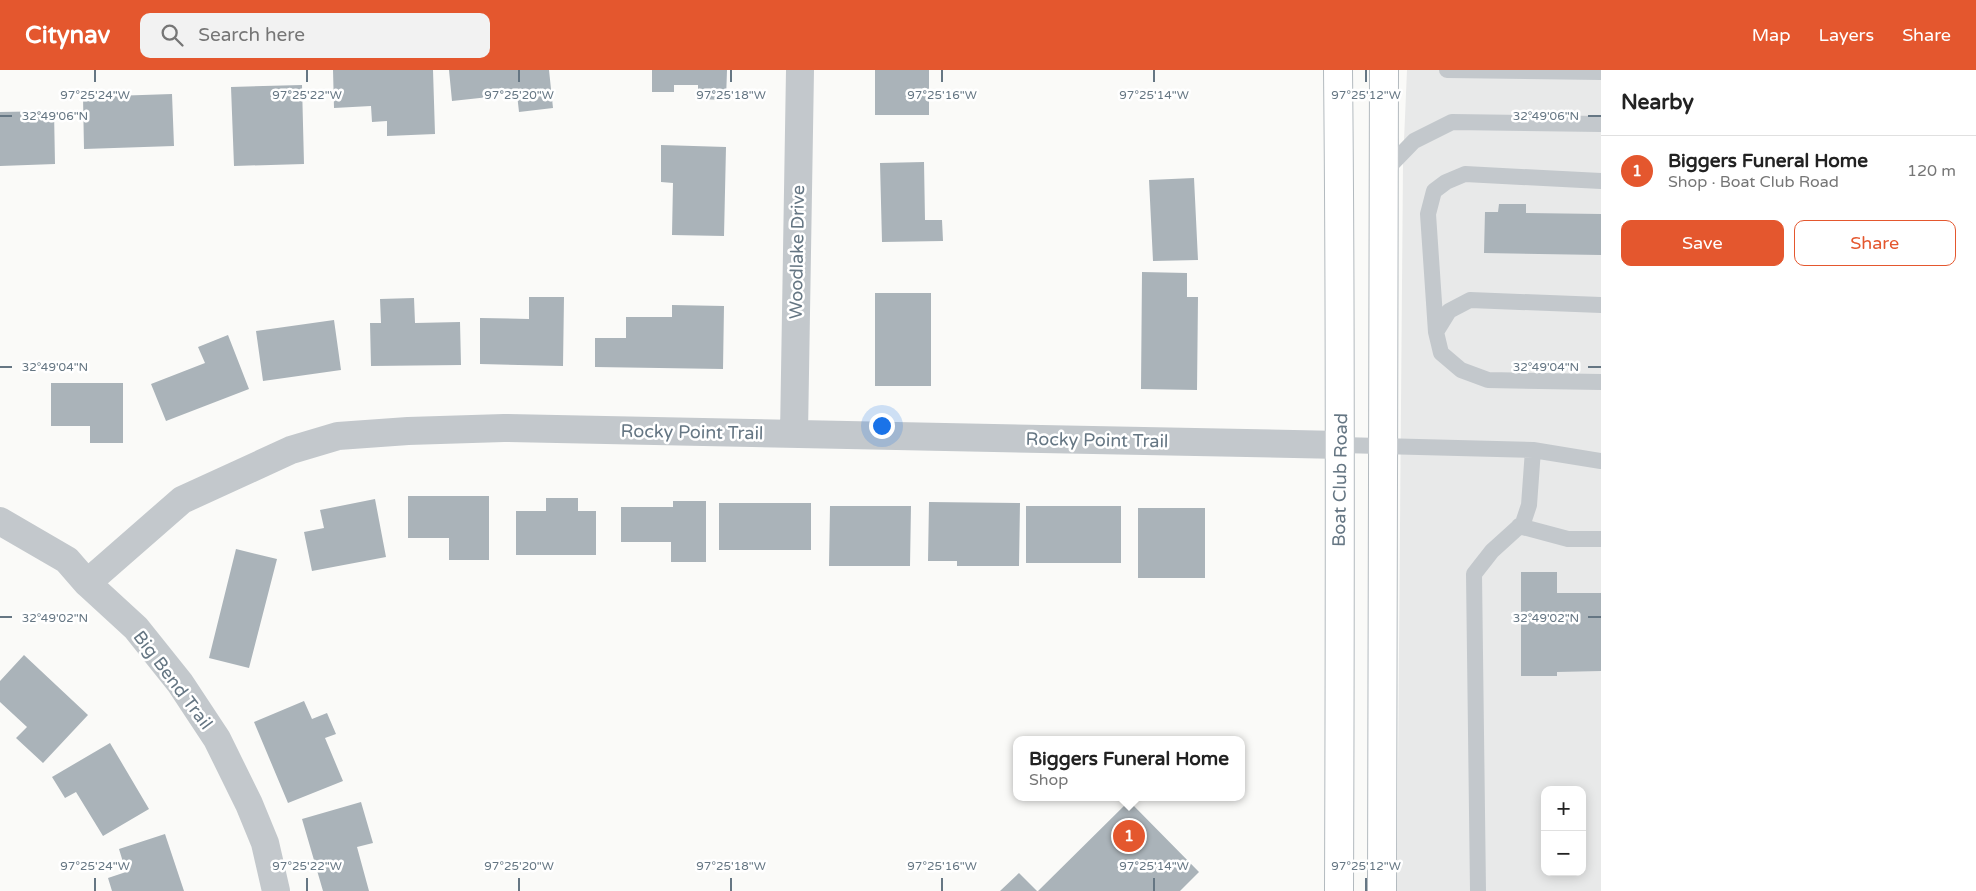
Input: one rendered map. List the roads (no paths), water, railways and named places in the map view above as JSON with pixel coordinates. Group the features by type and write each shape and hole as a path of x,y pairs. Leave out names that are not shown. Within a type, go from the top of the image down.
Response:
{"main road":[{"name":"Boat Club Road","path":"1338,70 1341,445 1338,583 1339,891"},
{"path":"1382,891 1384,70"}],"street":[{"name":"Woodlake Drive","path":"794,434 800,70"},
{"name":"Rocky Point Trail","path":"87,583 182,500 291,450 338,436 408,431 504,428 1341,445"},
{"name":"Big Bend Trail","path":"0,522 67,560 87,583 136,628 180,683 217,739 266,843 276,891"}],"lane":[{"path":"1447,70 1601,72"},
{"path":"1384,172 1414,141 1452,122 1601,124"},
{"path":"1601,181 1465,174 1446,182 1434,192 1428,214 1436,332 1441,352 1461,370 1488,380 1601,382"},
{"path":"1436,332 1449,311 1470,300 1601,305"},
{"path":"1341,445 1533,450 1601,461"},
{"path":"1478,891 1474,574 1492,551 1523,523 1529,505 1533,450"},
{"path":"1519,526 1568,539 1601,539"}],"place":[{"name":"Biggers Funeral Home","path":"1129,836"}]}
